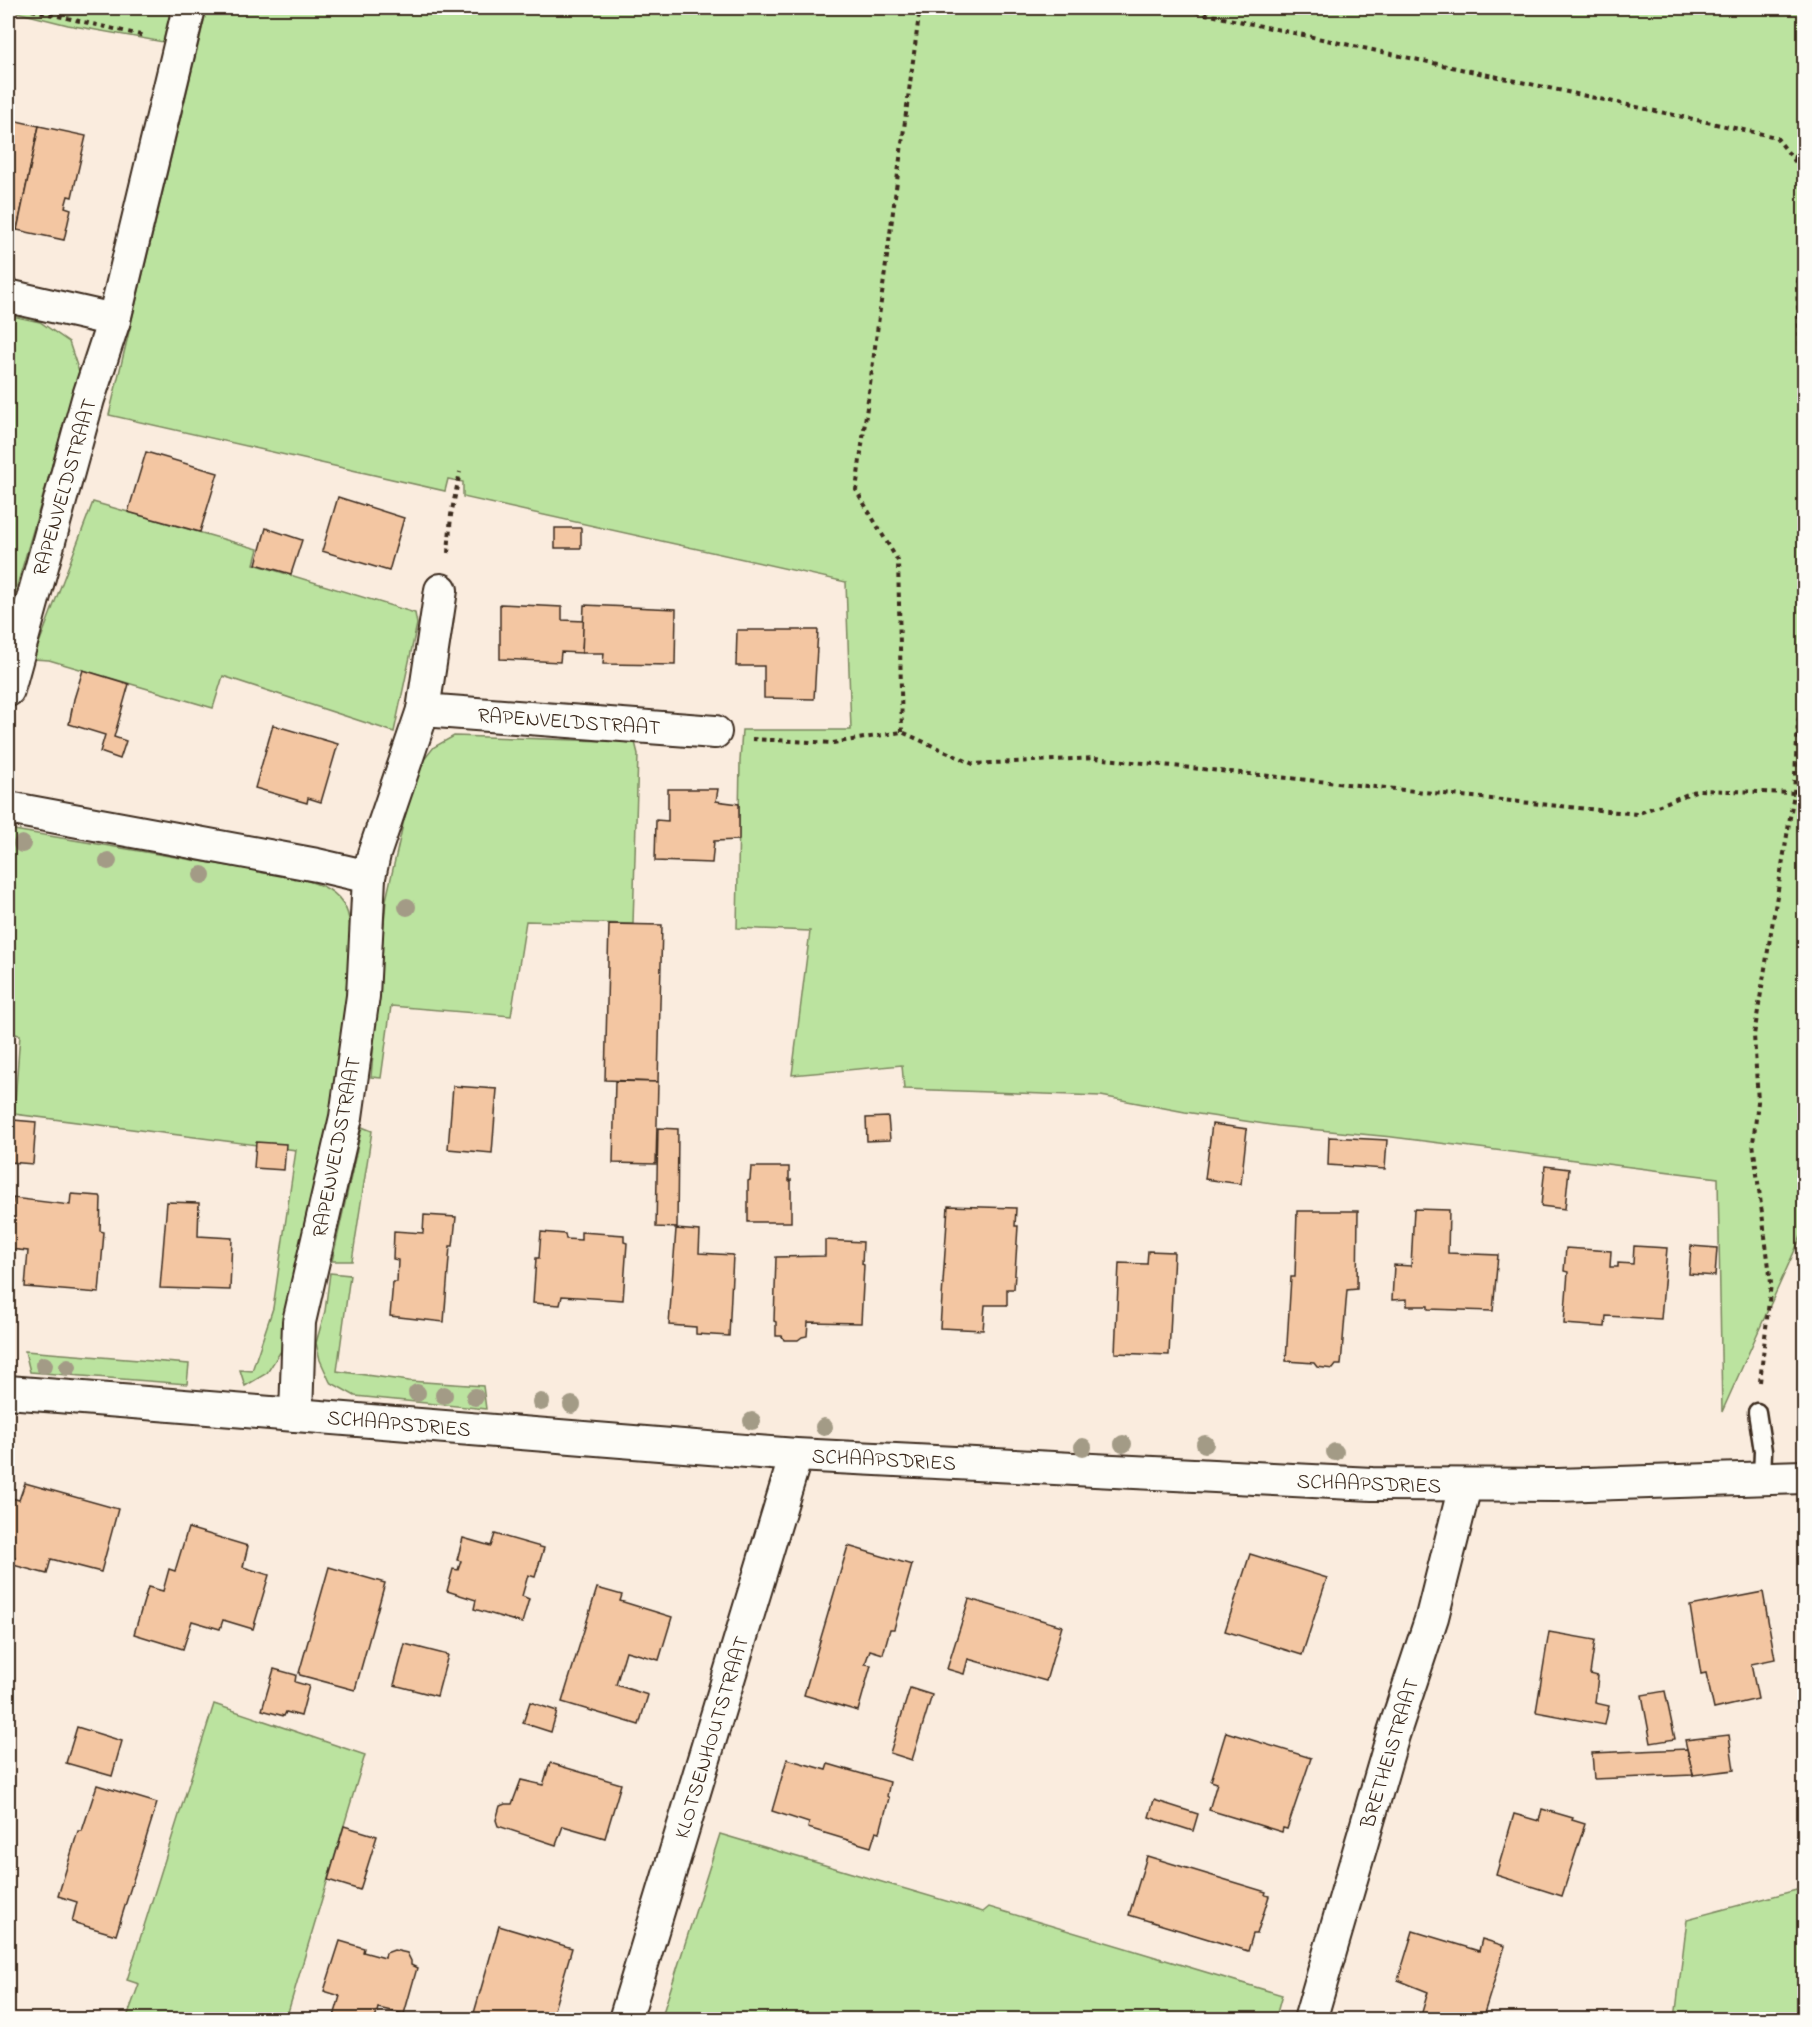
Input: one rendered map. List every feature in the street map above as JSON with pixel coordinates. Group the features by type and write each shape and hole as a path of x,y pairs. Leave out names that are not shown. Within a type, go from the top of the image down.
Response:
{"street":[{"name":"RAPENVELDSTRAAT","path":"8,690 88,399 114,320 189,8"},
{"path":"8,296 114,320"},
{"name":"RAPENVELDSTRAAT","path":"296,1415 299,1322 346,1117 363,996 369,877 374,854 423,710 441,590"},
{"name":"RAPENVELDSTRAAT","path":"423,710 715,732"},
{"path":"8,808 317,865 369,877"},
{"name":"SCHAAPSDRIES","path":"8,1392 796,1455 1372,1484 1557,1485 1804,1477"},
{"name":"KLOTSENHOUTSTRAAT","path":"625,2019 796,1455"},
{"name":"BRETHEISTRAAT","path":"1310,2019 1393,1735 1432,1617 1465,1486"}],"lane":[{"path":"1757,1413 1763,1451 1762,1478"}],"path":[{"path":"23,8 180,45"},
{"path":"902,732 898,561 856,490 920,8"},
{"path":"1178,8 1776,137 1804,174"},
{"path":"1794,160 1804,127"},
{"path":"1804,252 1797,288 1804,418"},
{"path":"441,590 451,515 460,472"},
{"path":"1757,1413 1771,1283 1753,1143 1758,1102 1754,1035 1794,793 1798,723 1804,688"},
{"path":"715,732 729,738 833,743 902,732 973,764 1095,758 1637,814 1698,790 1794,793"}],"green space":[{"path":"8,8 171,8 163,42 68,25 8,10"},
{"path":"207,8 1804,8 1804,1230 1722,1412 1718,1178 1392,1137 1278,1126 1101,1096 904,1089 902,1065 792,1075 810,931 737,928 742,730 851,730 846,582 463,497 463,482 448,479 445,491 109,415"},
{"path":"8,315 40,322 69,342 79,372 8,617"},
{"path":"93,502 258,549 254,564 415,613 417,624 394,732 223,676 213,708 49,660 33,659"},
{"path":"454,736 635,742 638,754 633,924 526,921 511,1016 391,1006 381,1078 371,1077 386,900 415,771 434,747"},
{"path":"8,829 294,877 327,888 338,897 346,909 350,925 350,943 339,1058 324,1146 285,1320 281,1351 267,1373 245,1386 240,1370 252,1371 273,1308 296,1150 14,1114 20,1035 8,1033"},
{"path":"362,1127 372,1131 352,1261 332,1261"},
{"path":"330,1273 350,1275 337,1371 409,1381 483,1386 486,1409 355,1396 330,1382 320,1360 316,1343 325,1311"},
{"path":"25,1351 189,1364 187,1384 30,1372"},
{"path":"214,1704 365,1755 286,2019 134,2019 127,2017 139,1984 127,1980"},
{"path":"720,1834 983,1912 989,1907 1282,1995 1275,2020 661,2019"},
{"path":"1804,1888 1804,2019 1675,2019 1687,1919"}],"building":[{"path":"8,119 39,126 17,230 8,227"},
{"path":"39,126 86,136 72,197 68,196 65,207 71,209 64,240 17,230"},
{"path":"146,452 218,473 200,532 128,512"},
{"path":"338,497 404,518 389,571 322,551"},
{"path":"266,528 302,540 291,574 256,564"},
{"path":"555,528 581,528 581,548 555,548"},
{"path":"500,604 562,607 562,620 584,621 582,653 561,652 560,662 500,659"},
{"path":"584,605 676,609 675,665 603,664 604,653 582,653"},
{"path":"737,630 818,630 814,699 764,698 764,666 736,666"},
{"path":"83,670 129,684 114,737 126,741 120,759 100,752 105,735 69,724"},
{"path":"273,725 338,744 321,802 308,798 307,803 255,788"},
{"path":"668,789 718,789 716,801 739,804 739,840 714,841 712,863 655,861 656,820 668,821"},
{"path":"609,924 662,925 658,1082 605,1080"},
{"path":"615,1081 658,1082 656,1164 613,1163"},
{"path":"453,1086 497,1089 492,1153 448,1149"},
{"path":"888,1117 890,1140 867,1141 866,1118"},
{"path":"13,1120 36,1122 33,1164 9,1162"},
{"path":"1212,1124 1247,1129 1241,1184 1205,1179"},
{"path":"658,1128 678,1129 677,1228 656,1227"},
{"path":"1329,1137 1387,1140 1385,1169 1328,1165"},
{"path":"256,1142 286,1144 284,1170 254,1168"},
{"path":"1545,1166 1569,1169 1565,1209 1541,1206"},
{"path":"751,1167 789,1167 791,1222 748,1222 748,1181"},
{"path":"71,1194 100,1196 101,1198 100,1231 104,1232 99,1293 25,1287 28,1251 9,1249 13,1198 70,1205"},
{"path":"167,1202 199,1203 198,1236 232,1238 230,1290 160,1288"},
{"path":"948,1206 1016,1208 1015,1226 1018,1226 1014,1289 1007,1289 1007,1305 985,1305 983,1330 940,1328"},
{"path":"1414,1209 1449,1210 1448,1253 1498,1255 1493,1311 1428,1309 1428,1306 1407,1306 1407,1299 1392,1300 1394,1265 1411,1266"},
{"path":"1297,1211 1358,1211 1357,1289 1347,1290 1341,1365 1336,1365 1333,1369 1317,1367 1314,1363 1286,1361 1291,1277 1295,1277"},
{"path":"424,1215 456,1217 453,1246 450,1246 444,1322 390,1316 393,1282 397,1282 398,1260 393,1259 394,1231 423,1233"},
{"path":"676,1229 700,1231 699,1253 733,1255 729,1336 696,1334 696,1327 669,1325"},
{"path":"541,1232 565,1234 566,1239 581,1240 581,1232 624,1235 624,1242 627,1243 623,1300 562,1296 560,1305 533,1303 536,1258 539,1258"},
{"path":"825,1240 863,1242 861,1323 808,1322 807,1336 798,1340 784,1340 782,1336 776,1336 776,1322 774,1321 776,1257 825,1256"},
{"path":"1634,1246 1667,1248 1661,1319 1606,1316 1605,1327 1564,1324 1568,1272 1564,1271 1566,1248 1611,1251 1610,1267 1618,1267 1618,1263 1633,1264"},
{"path":"1691,1246 1717,1248 1715,1276 1689,1274"},
{"path":"1148,1251 1174,1252 1169,1355 1115,1353 1119,1263 1147,1264"},
{"path":"25,1483 118,1509 101,1572 51,1559 47,1574 13,1565 15,1557 8,1554 8,1497 19,1500"},
{"path":"188,1528 248,1546 243,1567 269,1575 253,1629 223,1620 220,1629 192,1621 183,1649 134,1634 148,1587 163,1591 169,1569 175,1571"},
{"path":"495,1534 544,1548 535,1577 528,1575 522,1596 529,1599 522,1623 474,1609 476,1600 447,1591 453,1569 458,1570 461,1561 457,1560 463,1538 491,1546"},
{"path":"848,1546 912,1565 894,1629 890,1629 883,1654 870,1650 865,1664 871,1665 858,1711 804,1695"},
{"path":"1250,1554 1327,1578 1302,1655 1225,1631"},
{"path":"329,1567 385,1583 355,1690 299,1673"},
{"path":"597,1588 622,1595 620,1601 672,1617 659,1660 626,1651 616,1685 648,1695 639,1725 562,1702"},
{"path":"1763,1592 1775,1659 1751,1664 1758,1699 1714,1709 1706,1673 1701,1674 1690,1606"},
{"path":"969,1599 1062,1626 1046,1681 968,1659 964,1674 947,1669"},
{"path":"1549,1632 1595,1640 1590,1674 1598,1676 1595,1703 1609,1706 1605,1725 1536,1712"},
{"path":"405,1644 448,1655 437,1696 394,1685"},
{"path":"274,1669 296,1675 295,1682 309,1686 301,1716 286,1712 284,1716 262,1710"},
{"path":"910,1688 932,1695 912,1760 890,1753"},
{"path":"1665,1691 1675,1739 1651,1743 1642,1695"},
{"path":"530,1702 557,1711 551,1732 523,1723"},
{"path":"77,1727 122,1741 112,1776 66,1763"},
{"path":"1226,1732 1311,1758 1287,1829 1283,1828 1282,1832 1209,1810 1217,1783 1211,1781"},
{"path":"1729,1735 1734,1770 1693,1775 1685,1740"},
{"path":"1687,1749 1693,1775 1594,1779 1592,1753"},
{"path":"787,1759 826,1770 828,1764 890,1782 887,1796 889,1798 880,1832 876,1831 871,1847 808,1828 809,1823 772,1811"},
{"path":"550,1763 621,1784 605,1838 563,1826 556,1845 498,1826 496,1820 500,1806 512,1804 521,1780 543,1785"},
{"path":"97,1785 157,1803 116,1935 72,1922 77,1902 58,1896 78,1831 82,1831"},
{"path":"1154,1800 1198,1814 1193,1831 1149,1817"},
{"path":"1542,1809 1585,1824 1562,1896 1496,1875 1514,1814 1539,1821"},
{"path":"344,1826 377,1836 360,1890 328,1880"},
{"path":"1147,1856 1266,1892 1265,1895 1269,1896 1257,1934 1253,1934 1248,1951 1129,1915"},
{"path":"499,1926 572,1948 551,2020 472,2020"},
{"path":"1413,1931 1479,1951 1482,1939 1505,1946 1482,2020 1420,2019 1428,1992 1398,1980"},
{"path":"340,1941 364,1948 363,1952 385,1958 386,1953 394,1950 407,1953 411,1965 417,1968 404,2014 378,2008 375,2020 333,2020 340,1996 324,1991"}]}
